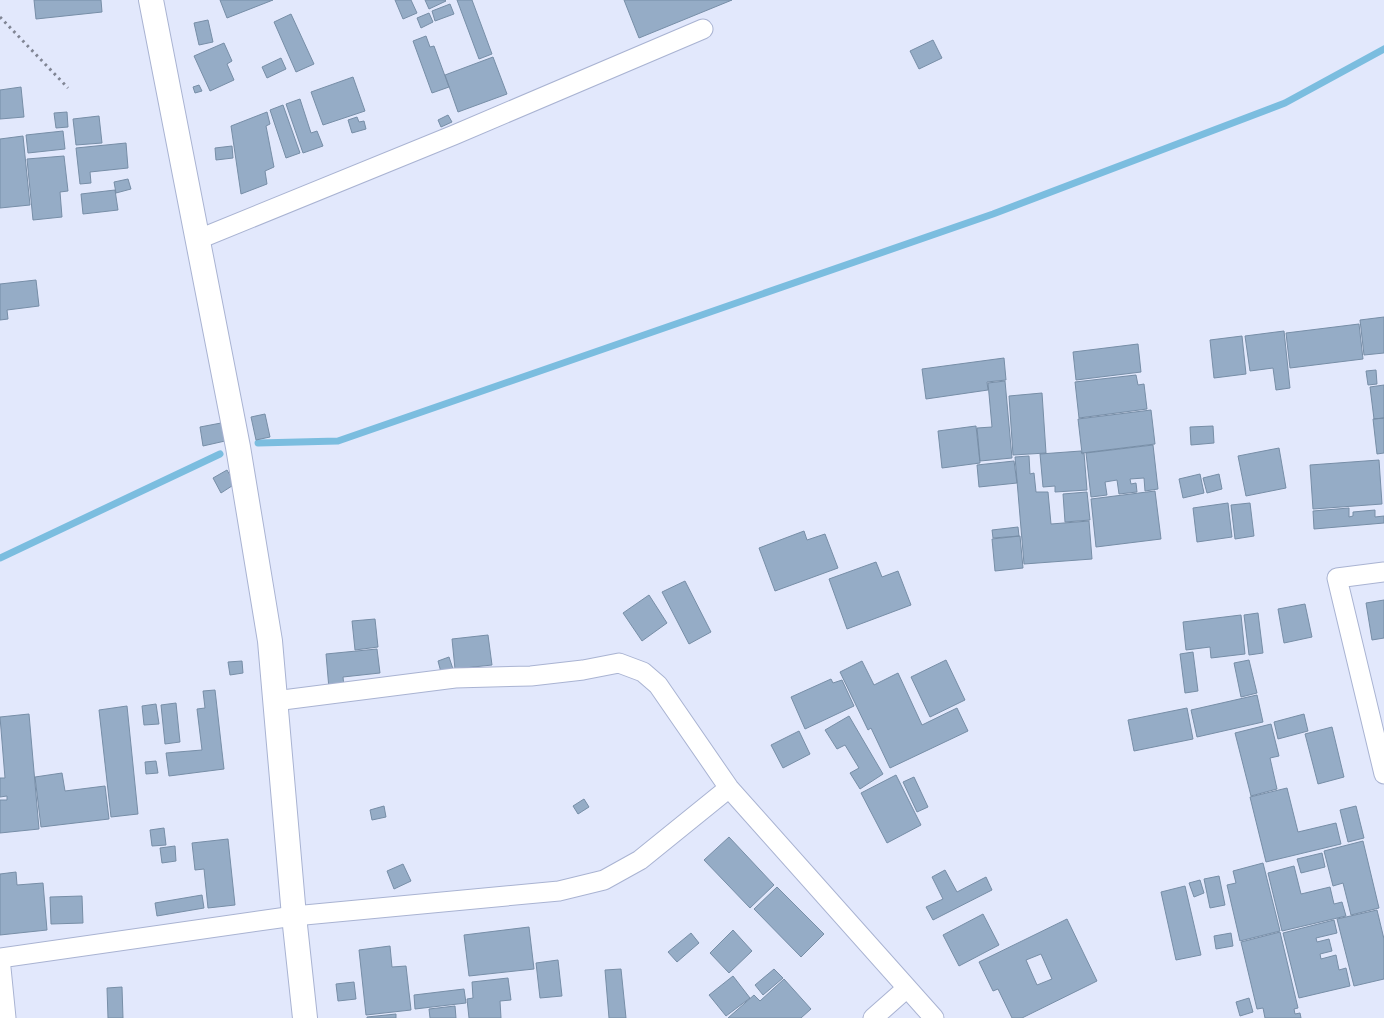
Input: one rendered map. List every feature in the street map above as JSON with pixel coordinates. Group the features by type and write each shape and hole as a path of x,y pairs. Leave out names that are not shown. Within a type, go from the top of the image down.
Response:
{"street":[{"path":"151,0 240,457 270,641 304,1018"},
{"path":"198,239 454,135 703,29"},
{"path":"1384,572 1337,578 1384,774"},
{"path":"276,701 455,678 531,676 583,670 619,663 643,672 658,684 729,788 934,1018"},
{"path":"6,1018 0,958 294,916 559,890 604,880 640,860 729,788"},
{"path":"874,1018 907,988"}],"path":[{"path":"0,17 68,88"}],"building":[{"path":"34,0 101,0 102,12 36,19"},
{"path":"220,0 273,0 227,18"},
{"path":"395,0 411,0 417,13 403,19"},
{"path":"425,0 445,0 446,1 429,9"},
{"path":"457,0 472,0 492,54 479,59"},
{"path":"624,0 732,0 639,38"},
{"path":"450,4 454,14 435,21 432,11"},
{"path":"429,13 433,22 421,28 417,18"},
{"path":"291,14 314,64 296,72 274,22"},
{"path":"208,20 213,42 199,45 194,23"},
{"path":"426,36 430,47 434,46 449,87 432,93 413,41"},
{"path":"933,40 942,58 919,69 910,51"},
{"path":"224,43 232,61 227,64 234,80 210,91 194,56"},
{"path":"493,57 507,94 458,112 445,75"},
{"path":"281,58 286,69 267,78 262,67"},
{"path":"353,77 365,111 323,125 311,92"},
{"path":"199,85 202,91 195,93 193,87"},
{"path":"21,87 24,117 0,119 0,90"},
{"path":"300,99 311,133 317,131 323,146 303,153 286,104"},
{"path":"283,105 300,153 286,158 270,110"},
{"path":"67,112 68,127 56,128 54,113"},
{"path":"267,112 270,124 266,126 274,167 265,171 267,184 241,194 231,126"},
{"path":"448,115 452,122 441,127 438,120"},
{"path":"99,116 102,143 76,145 73,119"},
{"path":"357,117 359,122 364,121 366,129 352,133 348,120"},
{"path":"63,131 65,149 28,153 26,135"},
{"path":"23,136 30,205 0,208 0,139"},
{"path":"126,143 128,168 90,172 91,183 80,184 76,148"},
{"path":"232,146 233,158 216,160 215,148"},
{"path":"64,156 68,191 60,192 62,217 33,220 27,159"},
{"path":"128,179 131,189 116,193 114,182"},
{"path":"115,190 118,210 83,214 81,194"},
{"path":"36,280 39,306 7,310 8,319 0,320 0,284"},
{"path":"1384,317 1384,353 1364,355 1360,320"},
{"path":"1359,324 1363,359 1290,368 1286,333"},
{"path":"1284,331 1290,388 1276,390 1273,368 1250,371 1245,336"},
{"path":"1242,336 1246,374 1214,378 1210,340"},
{"path":"1138,344 1141,372 1076,380 1073,352"},
{"path":"1004,358 1006,380 987,382 988,390 926,399 922,369"},
{"path":"1376,370 1377,384 1368,385 1366,371"},
{"path":"1136,375 1138,385 1144,384 1147,409 1079,418 1075,382"},
{"path":"1005,381 1012,458 980,461 977,428 992,427 988,383"},
{"path":"1384,385 1384,418 1374,419 1370,387"},
{"path":"1042,393 1046,453 1013,455 1009,396"},
{"path":"1151,410 1155,444 1082,453 1078,419"},
{"path":"265,414 270,437 256,440 251,417"},
{"path":"1384,418 1384,453 1377,454 1373,419"},
{"path":"221,423 225,441 203,446 200,427"},
{"path":"976,426 980,463 942,468 938,431"},
{"path":"1213,426 1214,443 1191,445 1190,427"},
{"path":"1153,445 1158,489 1145,491 1144,478 1130,479 1131,484 1136,483 1137,492 1119,494 1117,480 1105,482 1107,495 1091,497 1086,453"},
{"path":"1279,448 1286,488 1246,496 1238,456"},
{"path":"1081,451 1082,454 1084,453 1087,490 1055,492 1055,486 1043,487 1040,454"},
{"path":"1029,456 1030,474 1034,473 1036,492 1048,492 1051,524 1089,521 1092,559 1024,564 1015,457"},
{"path":"1379,460 1382,504 1313,509 1310,465"},
{"path":"1014,461 1017,483 979,487 977,465"},
{"path":"227,470 235,484 221,493 213,478"},
{"path":"1200,474 1204,493 1183,498 1179,479"},
{"path":"1219,474 1222,489 1207,493 1203,478"},
{"path":"1155,491 1161,539 1096,547 1091,499"},
{"path":"1087,492 1090,520 1065,522 1063,494"},
{"path":"1228,503 1232,537 1197,542 1193,508"},
{"path":"1250,503 1254,536 1235,539 1231,505"},
{"path":"1349,508 1349,517 1353,516 1353,512 1375,510 1375,517 1384,516 1384,523 1314,529 1313,511"},
{"path":"1018,527 1019,536 993,538 992,530"},
{"path":"804,531 807,540 825,534 838,568 775,591 759,548"},
{"path":"1020,536 1023,568 995,571 992,539"},
{"path":"876,562 882,577 898,571 911,605 847,629 829,579"},
{"path":"685,581 711,632 689,644 662,592"},
{"path":"649,595 667,623 642,641 623,613"},
{"path":"1384,600 1384,638 1372,640 1366,603"},
{"path":"1305,604 1312,637 1284,643 1278,609"},
{"path":"1258,613 1263,653 1249,655 1244,615"},
{"path":"1241,615 1245,654 1211,658 1210,647 1186,650 1183,622"},
{"path":"375,619 378,647 355,650 352,621"},
{"path":"488,635 492,665 455,669 452,639"},
{"path":"377,649 380,673 343,677 344,687 329,689 326,654"},
{"path":"1193,652 1198,691 1185,693 1180,654"},
{"path":"449,657 454,672 442,676 438,661"},
{"path":"946,660 965,700 930,717 911,677"},
{"path":"1249,660 1257,693 1241,697 1234,663"},
{"path":"242,661 243,673 230,675 228,662"},
{"path":"862,661 874,685 898,673 922,725 957,708 968,731 890,768 871,728 868,730 840,672"},
{"path":"831,679 833,683 842,680 854,706 805,729 791,697"},
{"path":"215,690 224,769 169,776 166,753 202,750 197,709 205,708 203,691"},
{"path":"1257,695 1263,722 1197,737 1191,710"},
{"path":"176,703 180,742 165,744 161,705"},
{"path":"156,704 159,724 144,725 142,706"},
{"path":"127,706 138,814 111,817 99,710"},
{"path":"1187,708 1193,739 1134,751 1128,720"},
{"path":"29,714 39,829 0,833 0,800 7,800 7,796 0,797 0,778 5,778 0,717"},
{"path":"1304,714 1308,731 1278,739 1274,722"},
{"path":"849,716 883,774 860,789 850,773 859,768 845,745 837,749 825,730"},
{"path":"1271,724 1279,756 1270,758 1277,789 1251,796 1235,733"},
{"path":"1332,727 1344,777 1318,784 1305,734"},
{"path":"799,731 810,754 783,768 771,745"},
{"path":"156,761 158,773 146,774 145,762"},
{"path":"62,773 65,791 105,786 109,819 41,827 35,777"},
{"path":"896,775 921,825 887,843 861,793"},
{"path":"914,777 928,807 917,812 903,782"},
{"path":"1287,788 1298,832 1336,823 1341,844 1266,862 1250,797"},
{"path":"584,799 589,807 578,814 573,806"},
{"path":"384,806 386,817 372,820 370,810"},
{"path":"1356,806 1364,838 1348,842 1340,810"},
{"path":"164,828 166,845 152,846 150,830"},
{"path":"729,837 774,885 750,908 704,860"},
{"path":"228,839 235,905 208,908 204,869 195,870 192,843"},
{"path":"1363,841 1379,908 1351,915 1343,883 1333,886 1324,851"},
{"path":"175,846 176,861 162,863 160,848"},
{"path":"1322,853 1325,867 1301,873 1297,859"},
{"path":"1263,863 1280,931 1240,941 1227,885 1236,883 1233,871"},
{"path":"403,864 411,881 394,889 387,871"},
{"path":"1294,866 1301,894 1330,887 1334,904 1342,902 1346,916 1282,931 1268,873"},
{"path":"945,870 957,892 986,877 992,890 933,920 926,907 943,899 932,877"},
{"path":"16,872 17,885 43,883 47,930 0,935 0,874"},
{"path":"1219,876 1225,905 1210,908 1204,879"},
{"path":"1200,880 1204,893 1194,897 1189,883"},
{"path":"1185,886 1201,955 1176,960 1161,892"},
{"path":"777,887 824,934 801,957 754,909"},
{"path":"202,895 204,908 157,916 155,903"},
{"path":"82,896 83,923 51,924 50,897"},
{"path":"1377,910 1384,939 1384,979 1354,986 1337,919"},
{"path":"983,914 999,945 959,966 943,935"},
{"path":"1067,919 1097,981 1022,1018 1012,1018 998,989 993,991 979,962","holes":["1041,954 1052,979 1037,985 1026,960"]},
{"path":"1334,920 1337,933 1316,938 1317,942 1329,939 1332,951 1320,954 1321,959 1336,955 1339,970 1346,968 1350,986 1299,998 1283,933"},
{"path":"529,927 534,969 469,976 464,935"},
{"path":"733,930 752,951 729,973 710,953"},
{"path":"1280,932 1298,1008 1294,1009 1295,1014 1300,1013 1301,1018 1265,1018 1263,1008 1257,1009 1241,942"},
{"path":"691,933 699,943 677,962 668,952"},
{"path":"1231,933 1233,946 1216,949 1214,936"},
{"path":"390,946 392,967 406,966 411,1010 366,1015 359,950"},
{"path":"558,960 562,996 540,998 536,963"},
{"path":"621,969 626,1018 609,1018 605,970"},
{"path":"774,969 783,978 763,995 755,985"},
{"path":"733,976 750,998 726,1016 709,995"},
{"path":"508,978 511,1000 500,1001 501,1018 469,1018 467,999 473,998 472,982"},
{"path":"784,979 811,1009 801,1018 728,1018 754,995 760,1001"},
{"path":"354,982 356,999 338,1001 336,984"},
{"path":"122,987 123,1018 108,1018 107,988"},
{"path":"464,989 466,1003 415,1009 414,995"},
{"path":"1249,998 1253,1012 1240,1016 1236,1002"},
{"path":"455,1006 456,1018 430,1018 429,1009"},
{"path":"396,1014 396,1018 367,1018 367,1017"}],"waterway":[{"path":"258,443 338,441 993,214 1285,103 1384,49"},
{"path":"0,558 220,454"}]}
